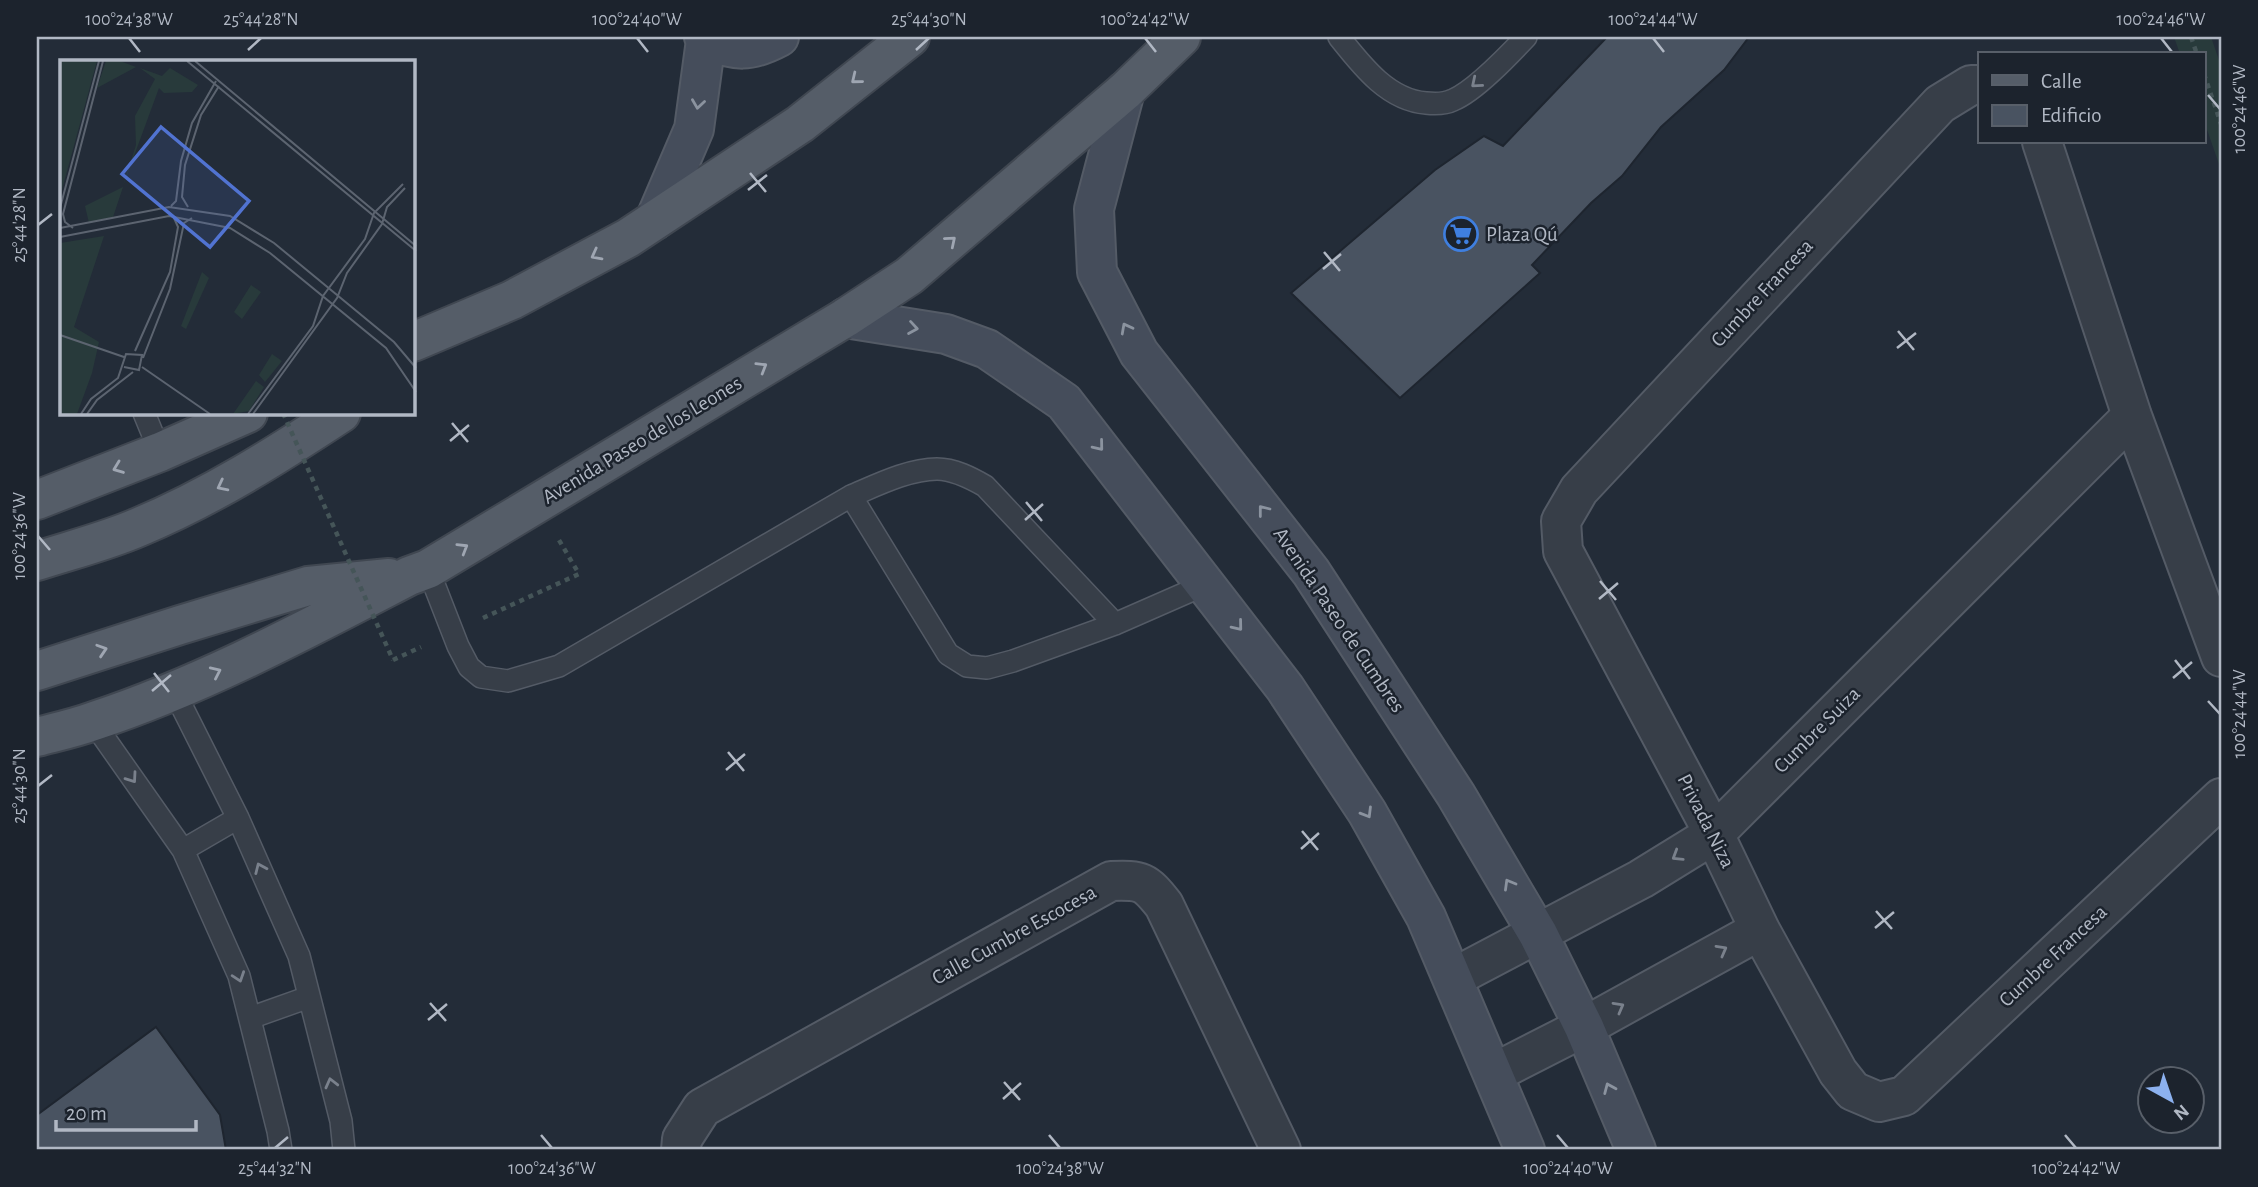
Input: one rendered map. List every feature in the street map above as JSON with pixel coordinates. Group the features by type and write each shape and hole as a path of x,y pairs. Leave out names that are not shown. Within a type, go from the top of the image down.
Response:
{"main road":[{"path":"415,341 512,300 628,238 800,124 910,37"},
{"name":"Avenida Paseo de los Leones","path":"37,737 93,722 174,691 298,634 418,572 845,317 909,276 1125,91 1181,37"},
{"path":"415,365 512,300"},
{"path":"37,500 160,452 243,415"},
{"path":"37,561 138,528 281,453 338,415"},
{"path":"37,671 308,586 418,572"}],"street":[{"path":"655,220 694,129 705,38 737,49 759,47 779,37"},
{"name":"Cumbre Francesa","path":"1561,521 1578,490 1940,104 1971,85 1978,85"},
{"name":"Avenida Paseo de Cumbres","path":"1125,91 1094,209 1097,272 1139,353 1311,572 1456,794 1538,934 1584,1027 1636,1150"},
{"path":"2043,144 2132,416 2221,657"},
{"path":"845,317 946,334 987,349 1064,402 1285,688 1367,812 1426,917 1525,1150"},
{"name":"Cumbre Suiza","path":"1453,978 1641,879 1714,834 2132,416"},
{"name":"Privada Niza","path":"1561,521 1563,551 1714,834 1760,930 1838,1072 1853,1091 1879,1102"},
{"name":"Cumbre Francesa","path":"1879,1102 1904,1096 2221,798"},
{"name":"Calle Cumbre Escocesa","path":"681,1150 682,1139 702,1108 1111,881 1135,880 1150,888 1164,905 1281,1150"},
{"path":"1494,1073 1760,930"}],"lane":[{"path":"1339,37 1374,78 1393,93 1411,102 1435,104 1452,101 1471,89 1526,37"},
{"path":"145,415 160,452"},
{"path":"418,572 469,667 481,677 508,681 559,666 851,496 901,476 938,469 965,475 985,486 1115,624"},
{"path":"851,496 948,654 967,666 987,668 1013,661 1115,624 1204,585"},
{"path":"174,691 238,818 299,956 341,1121 344,1150"},
{"path":"93,722 183,850 239,976 281,1150"},
{"path":"183,850 238,818"},
{"path":"250,1018 309,997"}],"path":[{"path":"2206,80 2221,124"},
{"path":"284,415 393,660"}],"shaded area":[{"path":"2174,37 2211,37 2221,66 2221,170 2206,127 2206,52 2179,52"}],"building":[{"name":"Plaza Qú","path":"1607,37 1749,37 1724,70 1661,127 1622,176 1591,203 1532,265 1540,273 1400,398 1291,293 1435,170 1484,136 1503,146"},
{"path":"156,1027 220,1115 226,1150 37,1150 37,1115"}],"place":[{"name":"Plaza Qú","path":"1461,234"}]}
